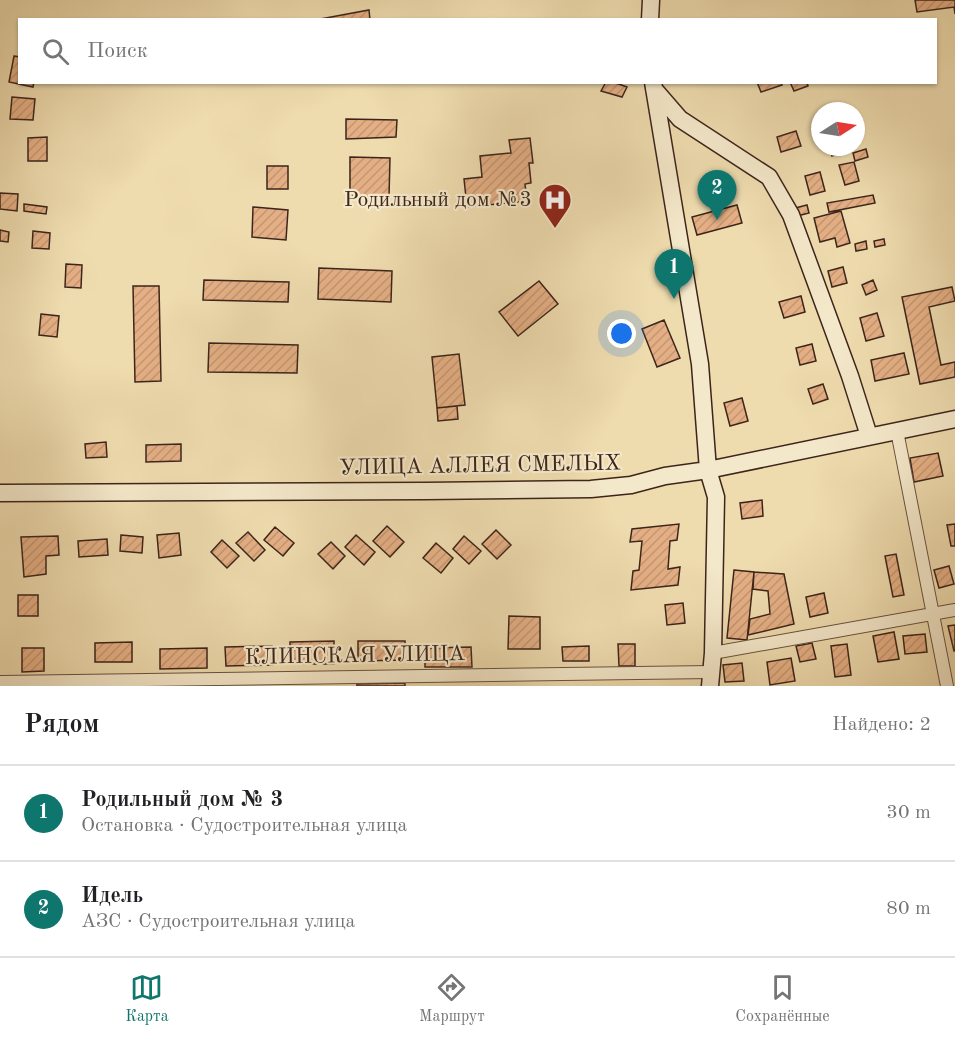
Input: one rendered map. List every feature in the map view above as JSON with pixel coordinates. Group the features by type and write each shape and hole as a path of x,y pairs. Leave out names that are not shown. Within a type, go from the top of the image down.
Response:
{"main road":[{"path":"653,85 680,119 769,177 791,215 850,376 868,436"},
{"path":"653,85 700,364 708,470 716,497 710,679"},
{"path":"662,136 666,124 680,119"},
{"name":"УЛИЦА АЛЛЕЯ СМЕЛЫХ","path":"0,493 591,489 631,485 665,476 708,470 955,419"}],"street":[{"path":"897,430 947,686"},
{"path":"712,653 955,610"},
{"name":"КЛИНСКАЯ УЛИЦА","path":"0,682 710,679"}],"building":[{"path":"915,0 955,0 955,14 954,7 917,12"},
{"path":"369,10 370,18 326,18"},
{"path":"14,56 18,57 18,84 9,82"},
{"path":"605,84 619,84 627,87 622,97 601,91"},
{"path":"758,84 782,84 782,85 761,92"},
{"path":"791,84 808,84 808,86 794,91"},
{"path":"12,97 35,99 33,120 10,119"},
{"path":"346,119 397,120 396,137 346,139"},
{"path":"796,131 801,146 781,152 777,137"},
{"path":"47,137 47,161 28,161 28,138"},
{"path":"530,138 533,163 529,163 531,183 525,184 527,201 467,207 464,179 482,177 480,156 511,153 509,140"},
{"path":"865,149 868,157 855,161 854,156 865,156"},
{"path":"350,157 390,158 389,197 350,196"},
{"path":"854,162 859,181 845,185 839,165"},
{"path":"267,166 288,166 288,189 267,189"},
{"path":"820,172 825,191 810,195 805,176"},
{"path":"0,193 18,194 17,211 0,209"},
{"path":"873,195 875,203 829,212 827,203"},
{"path":"24,204 47,207 46,214 24,211"},
{"path":"737,205 742,223 697,235 692,217"},
{"path":"807,205 809,213 797,216 795,208"},
{"path":"253,207 288,210 286,240 252,237"},
{"path":"841,211 850,243 837,247 835,238 820,242 814,218"},
{"path":"0,230 9,232 8,242 0,241"},
{"path":"33,231 50,233 49,249 32,248"},
{"path":"884,239 885,245 875,247 874,241"},
{"path":"866,241 867,249 856,251 855,244"},
{"path":"66,264 82,265 81,288 65,287"},
{"path":"843,267 847,283 832,287 828,271"},
{"path":"319,268 392,271 391,302 318,299"},
{"path":"204,280 289,282 288,302 203,300"},
{"path":"873,280 877,290 866,295 862,285"},
{"path":"539,281 558,304 518,336 499,312"},
{"path":"133,286 159,286 161,381 135,382"},
{"path":"952,287 955,301 929,307 941,365 955,362 955,377 920,384 902,297"},
{"path":"801,296 805,312 784,318 779,302"},
{"path":"877,313 884,336 866,341 860,318"},
{"path":"41,314 59,316 57,337 39,335"},
{"path":"664,320 680,358 657,367 642,329"},
{"path":"209,343 298,345 297,373 208,372"},
{"path":"812,344 816,361 800,365 796,348"},
{"path":"904,353 909,374 875,381 871,360"},
{"path":"459,354 465,405 437,408 432,357"},
{"path":"823,384 828,399 813,404 808,389"},
{"path":"742,398 748,421 730,426 724,403"},
{"path":"457,406 458,419 438,421 437,408"},
{"path":"106,442 107,457 86,458 85,444"},
{"path":"181,444 181,461 146,462 146,445"},
{"path":"938,453 943,476 914,482 910,458"},
{"path":"762,500 763,516 742,519 740,503"},
{"path":"679,524 677,540 670,541 668,569 680,567 678,585 631,590 633,571 639,570 642,541 630,542 632,529"},
{"path":"955,524 955,546 951,546 947,525"},
{"path":"387,526 404,542 390,557 373,541"},
{"path":"275,527 294,543 283,556 264,540"},
{"path":"496,530 511,545 497,559 482,544"},
{"path":"248,532 265,550 254,561 236,543"},
{"path":"179,533 181,555 159,558 157,535"},
{"path":"121,535 143,537 142,553 120,551"},
{"path":"356,535 375,552 364,565 345,547"},
{"path":"58,536 59,555 46,556 46,574 24,577 21,537"},
{"path":"464,536 481,551 469,564 453,549"},
{"path":"107,539 108,555 79,557 78,541"},
{"path":"222,540 239,556 227,568 211,552"},
{"path":"331,542 345,556 333,569 318,554"},
{"path":"436,543 453,558 441,573 423,558"},
{"path":"896,554 904,595 893,597 885,556"},
{"path":"949,566 954,584 939,588 934,570"},
{"path":"734,570 754,572 747,640 727,638"},
{"path":"754,572 784,574 794,624 748,635 750,619 770,614 768,591 753,589"},
{"path":"824,593 828,613 810,617 806,597"},
{"path":"18,595 38,595 38,616 18,616"},
{"path":"683,603 685,623 667,625 665,605"},
{"path":"509,616 540,617 540,649 508,649"},
{"path":"955,625 955,651 954,651 948,626"},
{"path":"894,632 899,659 878,662 873,636"},
{"path":"925,634 927,652 905,654 903,636"},
{"path":"334,641 334,664 290,664 290,642"},
{"path":"358,641 405,641 405,660 358,661"},
{"path":"132,642 132,662 95,662 95,643"},
{"path":"812,643 816,659 800,662 796,646"},
{"path":"618,644 635,644 635,666 619,666"},
{"path":"847,644 851,675 835,677 831,646"},
{"path":"272,646 273,665 226,666 225,647"},
{"path":"589,646 589,661 563,661 562,647"},
{"path":"471,647 472,667 425,667 425,648"},
{"path":"22,648 44,648 44,671 22,672"},
{"path":"207,648 207,668 160,669 160,649"},
{"path":"791,658 795,681 770,685 767,662"},
{"path":"742,663 744,681 725,682 723,665"},
{"path":"405,683 405,686 357,686 357,684"}],"place":[{"name":"Идель","path":"717,220"},
{"name":"Родильный дом №3","path":"555,229"},
{"name":"Родильный дом № 3","path":"674,299"}]}
